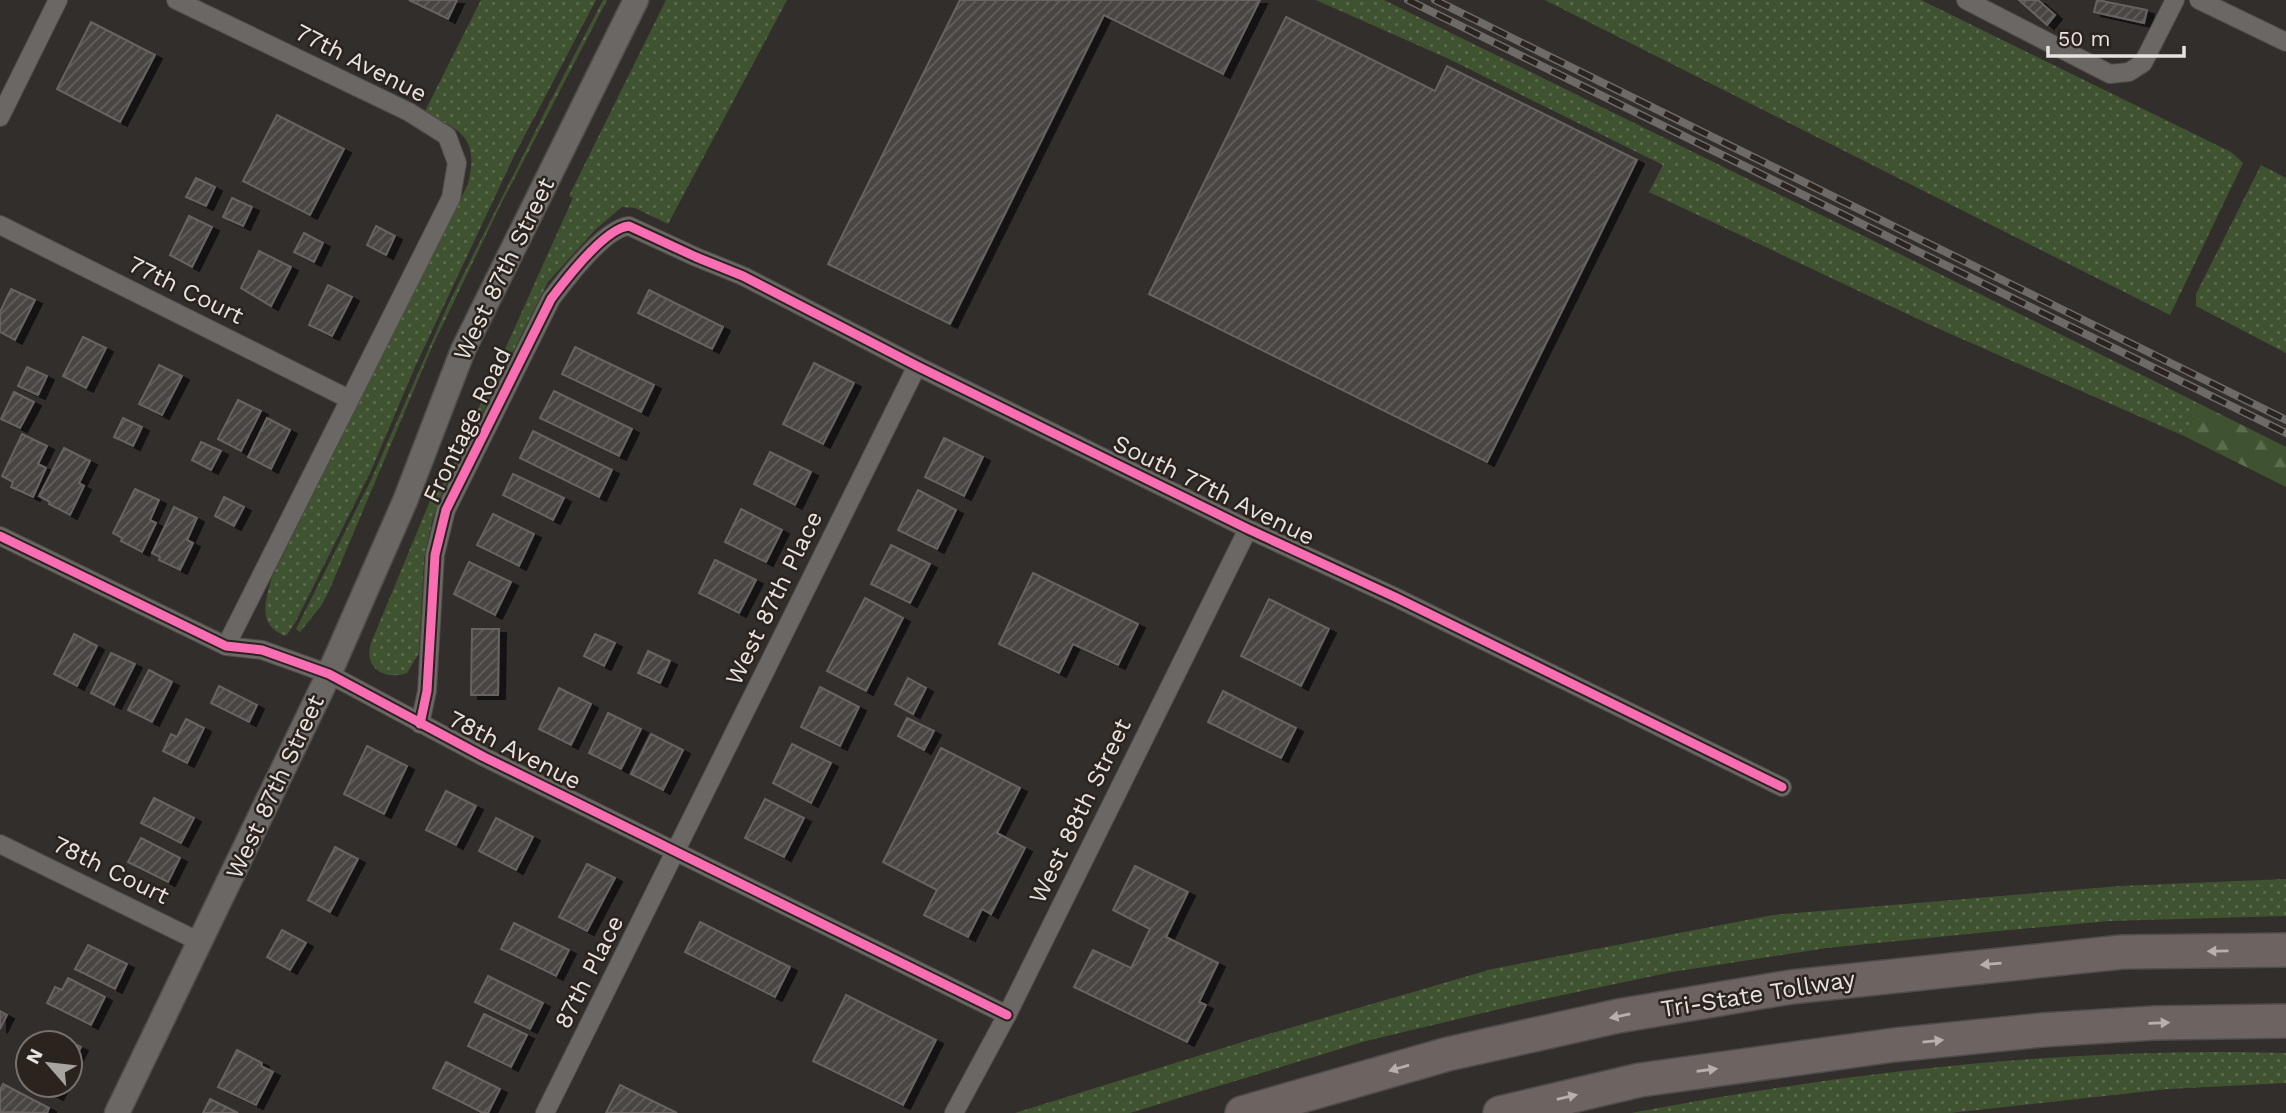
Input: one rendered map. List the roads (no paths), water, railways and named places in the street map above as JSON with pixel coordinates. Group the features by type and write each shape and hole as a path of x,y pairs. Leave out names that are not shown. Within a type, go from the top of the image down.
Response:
{"highway":[{"name":"Tri-State Tollway","path":"1242,1113 1448,1054 1618,1016 1791,986 2122,952 2286,950"},
{"path":"1500,1113 1640,1080 1866,1049 2042,1030 2154,1023 2286,1021"}],"main road":[{"name":"West 87th Street","path":"117,1113 329,674 405,501 463,350 636,0"}],"street":[{"path":"0,117 58,0"},
{"name":"77th Avenue","path":"176,0 409,112 447,136 457,163 451,198 349,399"},
{"path":"1973,2 2110,74 2129,72 2143,62 2175,0"},
{"path":"2199,0 2286,42"},
{"name":"77th Court","path":"0,225 349,399"},
{"name":"South 77th Avenue","path":"629,226 743,275 917,366 1782,787"},
{"name":"Frontage Road","path":"419,724 427,691 435,555 446,510 551,299 570,273 590,253 620,227 629,226"},
{"name":"West 87th Place","path":"676,852 917,366"},
{"path":"226,646 349,399"},
{"name":"West 88th Street","path":"954,1113 1007,1015 1248,529"},
{"name":"78th Avenue","path":"0,536 226,646 262,650 329,674 419,724 1007,1015"},
{"name":"78th Court","path":"0,844 200,942"},
{"name":"87th Place","path":"545,1113 676,852"}],"railway":[{"path":"1408,0 2286,433"},
{"path":"1435,0 2286,420"}]}
